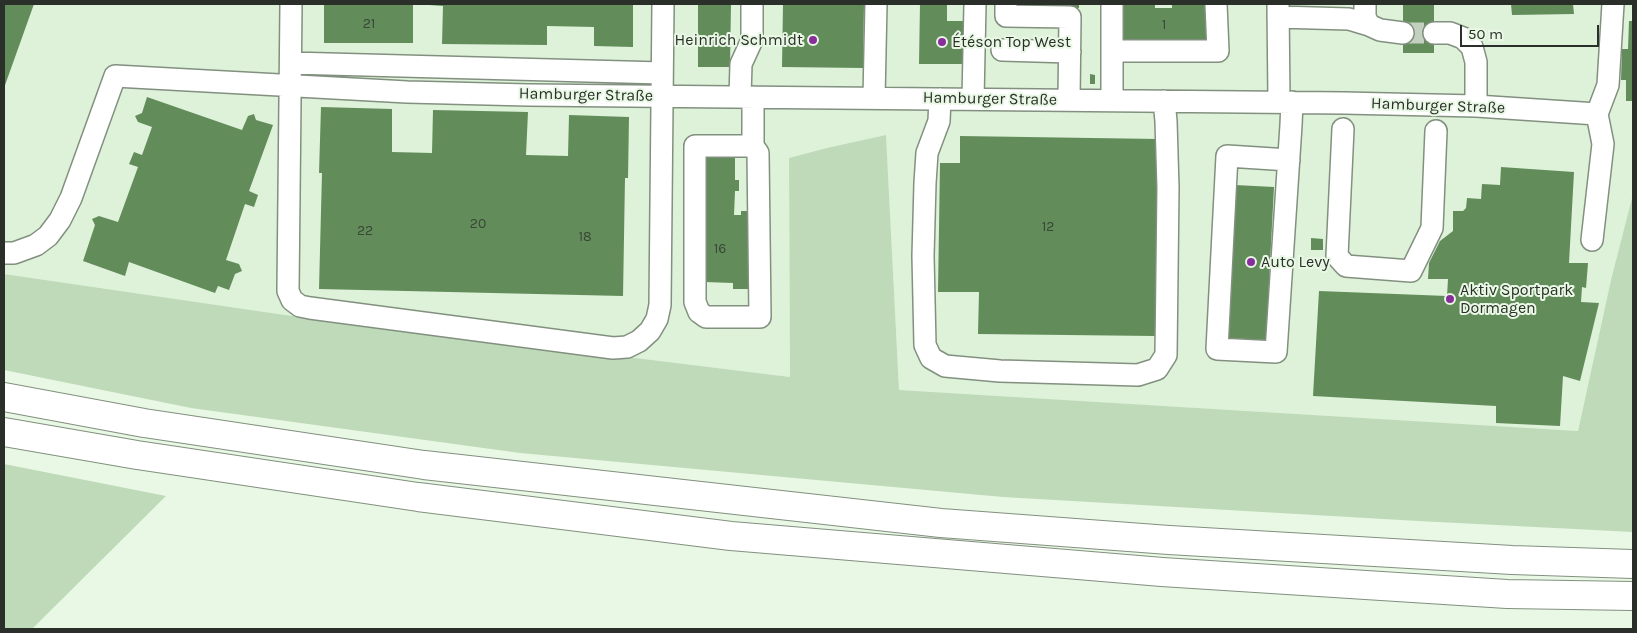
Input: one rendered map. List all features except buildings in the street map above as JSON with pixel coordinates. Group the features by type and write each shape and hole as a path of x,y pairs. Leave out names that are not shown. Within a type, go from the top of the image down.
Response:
{"highway":[{"path":"4,397 144,423 424,465 941,523 1159,539 1492,559 1633,564"},
{"path":"4,432 137,455 418,498 731,536 1202,574 1507,594 1633,596"}],"street":[{"path":"291,4 288,291 292,300 300,306 310,308 613,348 627,347 639,341 650,331 657,319 660,305 663,4"},
{"path":"752,4 752,40 741,64 753,146 758,153 760,317 706,317 699,312 696,302 695,146 753,146"},
{"path":"874,98 876,4"},
{"path":"973,99 975,4"},
{"path":"1006,4 1006,16 1070,17 1069,100"},
{"path":"1112,4 1112,100"},
{"path":"1112,52 1218,51 1216,4"},
{"path":"1365,4 1365,17 1369,25"},
{"path":"1592,240 1603,144 1597,114 1608,85 1613,4"},
{"path":"1289,160 1227,156 1217,349 1276,352 1289,160 1278,10 1349,19 1380,30 1403,33"},
{"path":"1434,33 1450,33 1463,38 1472,47 1476,62 1476,106"},
{"path":"1002,50 1070,52"},
{"path":"291,63 662,73"},
{"name":"Hamburger Straße","path":"4,253 36,245 48,236 60,220 71,198 115,76 453,93 1286,102 1476,106 1597,114"},
{"path":"940,99 939,121 927,153 925,183 923,256 925,345 931,358 945,366 1138,375 1158,370 1166,355 1168,188 1164,101"},
{"path":"1343,129 1337,256 1346,266 1411,271 1432,228 1436,131"}],"shaded area":[{"path":"4,4 1633,4 1633,194 1611,280 1578,431 899,390 886,135 789,158 790,377 285,315 4,274"},
{"path":"886,135 899,390 1578,431 1611,280 1633,194 1633,532 1003,497 520,453 191,408 4,370 4,274 285,315 790,377 789,158"},
{"path":"4,464 166,496 32,629 4,629"}],"tunnel":[{"path":"1403,33 1434,33"}],"place":[{"name":"Heinrich Schmidt","path":"813,40"},
{"name":"Étéson Top West","path":"942,42"},
{"name":"Auto Levy","path":"1251,262"},
{"name":"Aktiv Sportpark Dormagen","path":"1450,299"}]}
